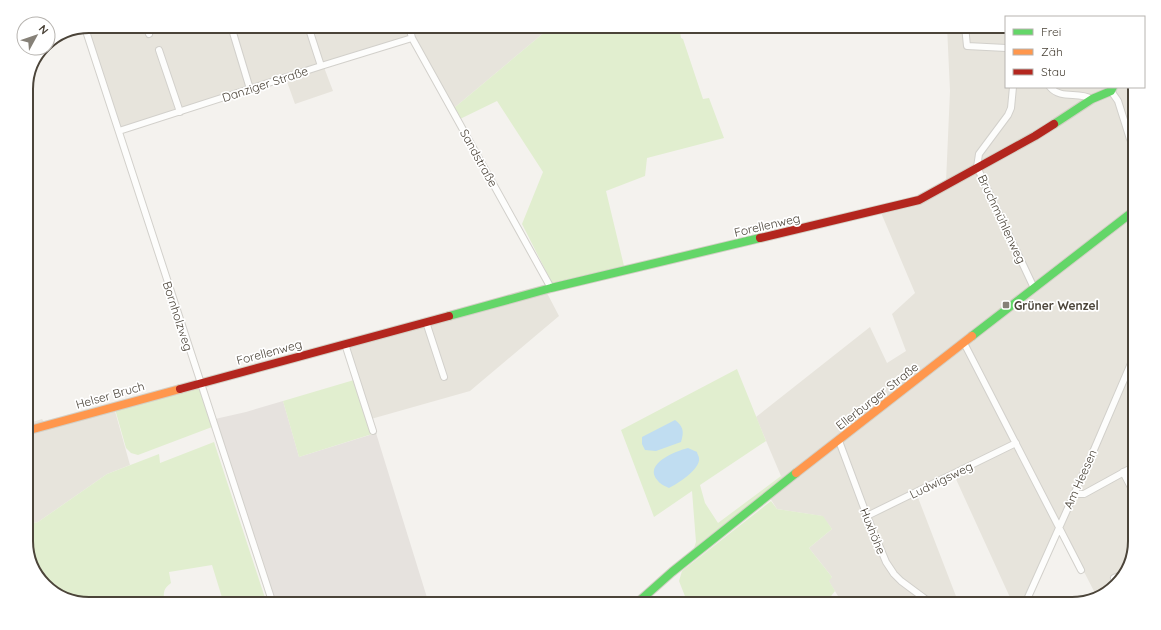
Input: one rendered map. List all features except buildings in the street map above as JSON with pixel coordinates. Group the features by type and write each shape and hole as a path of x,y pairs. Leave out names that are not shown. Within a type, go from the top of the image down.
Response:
{"street":[{"name":"Bornholzweg","path":"87,33 271,597"},
{"path":"233,33 250,89"},
{"path":"310,33 320,66"},
{"name":"Sandstraße","path":"412,33 412,38 551,288"},
{"path":"966,33 967,46 1005,48"},
{"name":"Danziger Straße","path":"119,131 412,38"},
{"path":"159,50 180,112"},
{"name":"Bruchmühlenweg","path":"1013,88 1011,108 1008,115 980,154 978,167 1034,288"},
{"path":"1051,88 1053,91 1064,95 1087,96 1092,99"},
{"path":"1112,89 1118,101 1128,133"},
{"name":"Forellenweg","path":"200,383 551,288 920,200 1035,136 1092,99 1112,89"},
{"name":"Ellerburger Straße","path":"644,597 710,541 838,440 1128,215"},
{"path":"426,322 444,377"},
{"path":"964,343 1081,570"},
{"path":"345,344 373,431"},
{"name":"Am Heesen","path":"1028,597 1128,372"},
{"name":"Helser Bruch","path":"33,429 200,383"},
{"name":"Huxhöhe","path":"838,440 886,562 901,581 923,597"},
{"name":"Ludwigsweg","path":"867,516 1016,443"},
{"path":"1074,493 1084,494 1128,470"},
{"path":"1123,472 1128,482"}],"shaded area":[{"path":"544,33 454,108 415,39 325,64 325,70 333,91 295,104 285,76 115,131 83,34"},
{"path":"947,33 1005,33 1005,88 1128,88 1128,541 1127,552 1122,566 1106,585 1094,592 1062,529 1056,528 1024,597 1010,597 955,477 917,495 956,597 839,597 828,580 832,577 809,548 832,529 822,516 777,509 770,498 787,485 781,476 756,417 870,327 887,363 906,351 892,314 915,293 879,208 921,195 946,182 950,91"},
{"path":"547,293 559,316 470,391 371,419 345,347"},
{"path":"283,401 299,457 376,433 427,597 274,597 215,419"},
{"path":"113,404 130,465 107,474 38,522 33,523 33,422 42,419 45,423"}],"green space":[{"path":"544,33 680,33 703,99 709,98 724,138 647,158 645,176 606,191 624,266 552,283 522,224 543,172 497,101 460,119 454,108"},
{"path":"737,369 766,441 700,485 705,503 718,523 781,476 783,479 694,548 696,542 692,491 654,517 621,430"},
{"path":"354,380 372,434 299,457 283,401"},
{"path":"196,388 200,390 212,427 138,455 131,453 126,448 115,409"},
{"path":"214,442 265,597 222,597 212,565 169,572 171,583 165,590 164,597 82,597 64,591 47,578 39,566 34,552 33,523 38,522 107,474 159,454 160,463"},
{"path":"771,501 777,509 823,516 832,529 809,548 832,577 829,581 835,591 830,597 685,597 679,581 682,571"}],"water":[{"path":"675,420 680,425 682,430 683,435 681,442 656,451 645,450 642,444 642,437"},
{"path":"688,448 697,452 699,462 696,467 688,476 669,488 660,483 654,475 654,469 657,464 669,455"}],"traffic: fast":[{"path":"1054,124 1092,99 1111,91 1112,88"},
{"path":"972,336 1128,215"},
{"path":"449,316 551,288 760,238"},
{"path":"644,597 672,572 796,473"}],"traffic: slow":[{"path":"796,473 972,336"},
{"path":"33,429 180,389"}],"traffic: jam":[{"path":"760,238 919,200 1054,124"},
{"path":"180,389 449,316"}],"place":[{"name":"Grüner Wenzel","path":"1006,305"}]}
